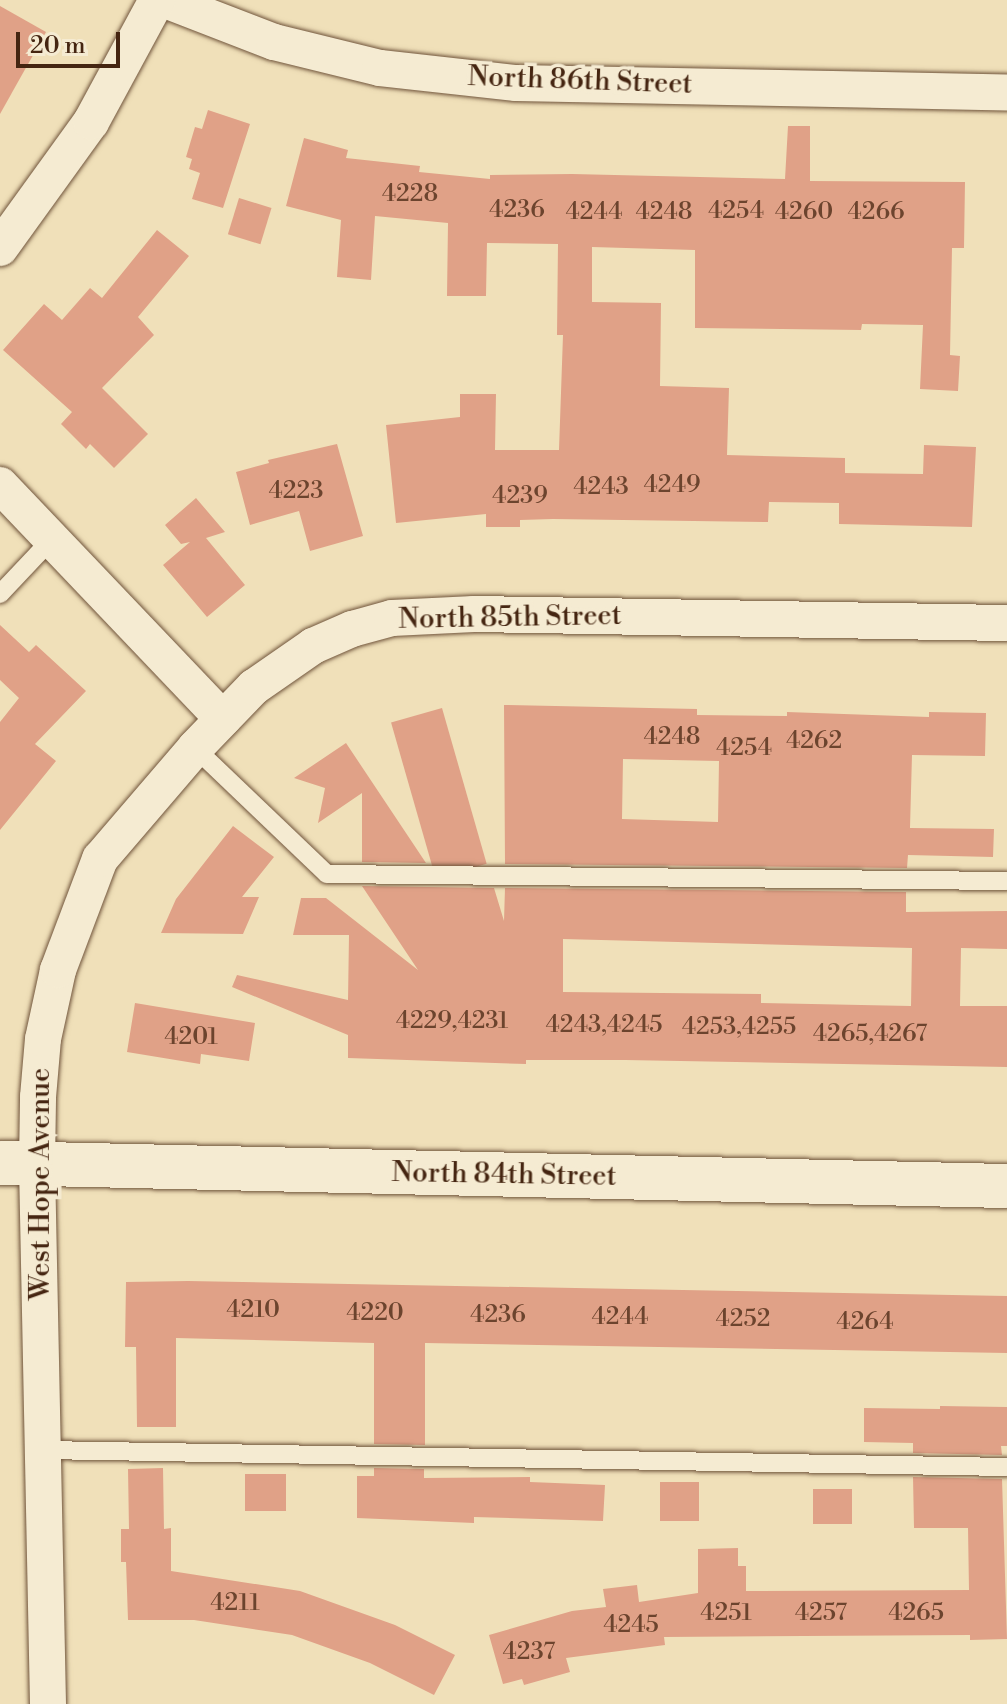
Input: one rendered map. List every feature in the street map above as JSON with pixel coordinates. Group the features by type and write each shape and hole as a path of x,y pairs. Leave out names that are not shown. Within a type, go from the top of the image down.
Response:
{"street":[{"path":"0,248 91,122 157,0"},
{"name":"North 86th Street","path":"165,0 274,42 380,68 516,83 1007,92"},
{"path":"0,485 50,541 223,719"},
{"name":"North 85th Street","path":"223,719 254,687 313,646 352,629 392,618 474,614 1007,623"},
{"name":"West Hope Avenue","path":"48,1704 43,1450 18,1164 38,1097 43,1039 58,970 100,859 223,719"},
{"name":"North 84th Street","path":"18,1164 1007,1186"}],"lane":[{"path":"0,594 50,541"},
{"path":"195,748 327,874 1007,881"},
{"path":"43,1450 1007,1467"}],"building":[{"path":"0,6 46,32 0,114"},
{"path":"208,110 250,124 223,208 192,199 200,173 189,169 192,159 186,157 195,127 202,129"},
{"path":"788,126 810,126 810,181 965,182 964,248 952,248 950,355 960,356 958,391 920,389 923,325 862,324 861,330 695,328 695,250 592,247 592,302 661,303 660,386 729,388 727,455 845,458 845,473 923,474 924,445 976,447 972,527 839,524 839,503 769,502 768,522 553,519 520,520 520,527 486,527 486,514 396,523 386,425 460,417 460,394 496,394 495,450 559,450 563,335 557,335 558,244 487,243 486,296 447,296 448,223 375,216 371,280 337,277 341,220 286,206 304,138 348,150 346,158 420,166 419,172 490,179 490,175 572,174 785,179"},
{"path":"239,198 272,208 260,244 228,234"},
{"path":"157,230 189,256 138,317 154,335 102,388 148,434 114,468 90,444 86,449 61,424 72,412 3,350 44,304 62,320 90,288 102,298"},
{"path":"337,444 363,536 310,551 299,511 250,525 236,472 269,463 268,460"},
{"path":"196,498 225,532 206,538 245,585 207,617 163,565 190,542 181,544 165,525"},
{"path":"0,625 29,652 36,645 86,691 35,744 56,761 0,830 0,722 19,698 0,680"},
{"path":"504,705 697,709 697,715 787,716 787,712 929,717 929,712 986,713 985,756 912,755 910,828 994,829 993,857 908,855 907,868 505,864","holes":["623,759 719,761 718,822 622,819"]},
{"path":"442,708 487,864 436,878 391,723"},
{"path":"346,743 426,863 362,862 362,793 318,823 325,788 294,778"},
{"path":"233,826 274,857 242,897 259,897 243,934 161,933 176,899"},
{"path":"362,886 494,888 504,921 505,888 906,892 906,912 1007,911 1007,949 961,948 960,1006 1007,1006 1007,1067 625,1060 526,1060 526,1064 348,1058 348,1035 232,987 237,975 348,1000 349,935 293,935 301,898 326,898 418,970","holes":["563,939 912,948 911,1006 761,1003 761,994 563,992"]},
{"path":"135,1003 255,1023 249,1061 201,1054 200,1064 127,1052"},
{"path":"126,1282 1007,1296 1007,1353 425,1343 425,1445 374,1444 374,1343 176,1338 176,1427 137,1427 136,1347 125,1347"},
{"path":"940,1406 1007,1407 1007,1446 1001,1446 1002,1455 913,1453 913,1443 864,1442 864,1408 940,1409"},
{"path":"163,1468 164,1529 171,1528 171,1571 300,1591 395,1625 455,1655 434,1695 370,1663 292,1635 194,1620 128,1620 126,1562 121,1562 121,1529 129,1529 128,1469"},
{"path":"374,1468 424,1469 424,1478 530,1477 530,1482 605,1485 603,1521 474,1517 474,1523 357,1518 357,1476 374,1476"},
{"path":"245,1474 286,1474 286,1511 245,1511"},
{"path":"913,1477 1002,1479 1007,1639 970,1640 970,1635 664,1637 665,1645 566,1658 570,1672 524,1685 522,1679 503,1684 489,1635 572,1611 606,1607 603,1589 637,1585 639,1602 698,1593 698,1549 738,1548 738,1566 746,1566 746,1591 969,1590 968,1528 914,1528"},
{"path":"660,1482 699,1482 699,1521 660,1521"},
{"path":"813,1489 852,1489 852,1524 813,1524"}]}
